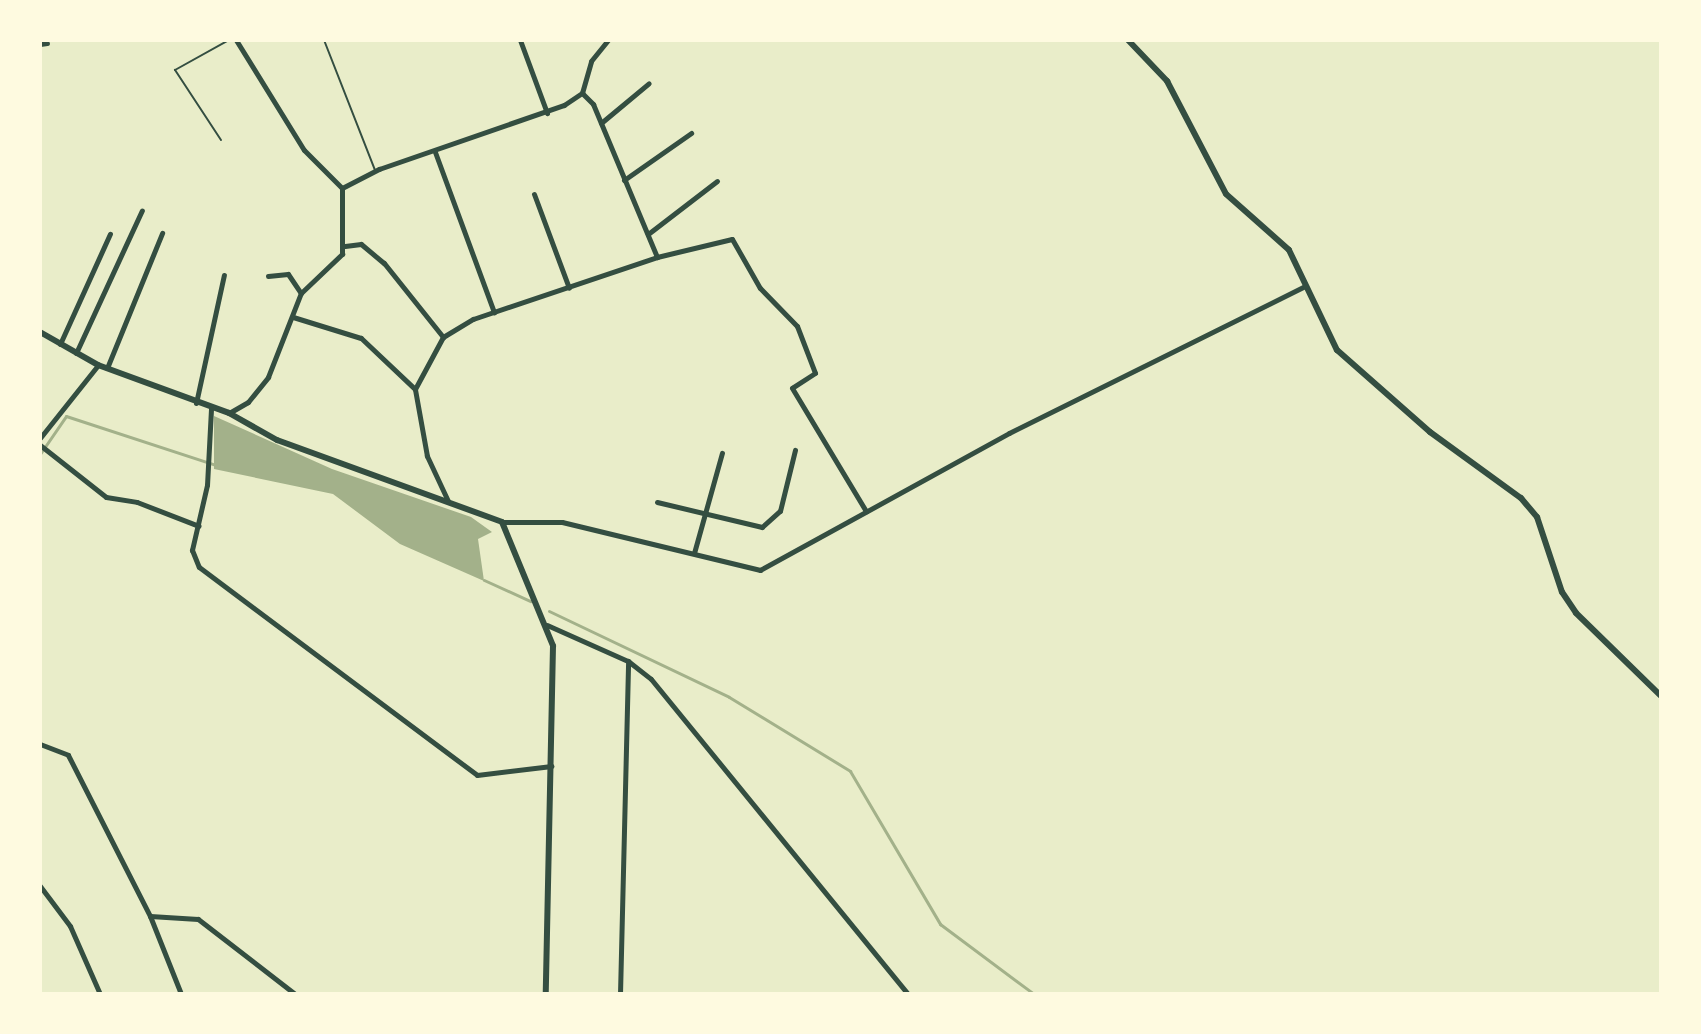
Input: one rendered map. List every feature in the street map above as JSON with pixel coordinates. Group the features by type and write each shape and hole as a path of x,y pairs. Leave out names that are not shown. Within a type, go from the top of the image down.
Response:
{"street":[{"path":"236,40 304,150 342,188 345,246"},
{"path":"520,40 547,113"},
{"path":"342,188 376,171 547,113 582,93 591,61 608,40"},
{"path":"1128,40 1167,81 1226,194 1289,250 1337,350 1430,432 1521,498 1537,517 1562,592 1576,613 1661,696"},
{"path":"601,123 649,83"},
{"path":"582,93 601,123 657,257"},
{"path":"624,180 691,133"},
{"path":"435,152 494,312"},
{"path":"648,234 717,181"},
{"path":"534,194 569,288"},
{"path":"76,353 142,210"},
{"path":"107,368 162,233"},
{"path":"60,344 110,234"},
{"path":"415,389 443,337 494,312 657,257 732,239 760,288 797,326 815,373 792,388 866,511"},
{"path":"229,413 248,402 268,377 301,293 345,246 361,244 384,263 443,337"},
{"path":"268,276 288,274 301,293"},
{"path":"196,403 224,275"},
{"path":"40,332 98,365 211,409 229,413 277,440 502,522 562,522 760,570 1009,433 1305,286"},
{"path":"293,317 361,338 415,389 427,456 448,501"},
{"path":"40,438 98,365"},
{"path":"211,409 208,468 192,550 199,567 477,775 551,766"},
{"path":"40,445 106,497 137,502 199,526"},
{"path":"657,502 747,527 769,523 780,511 795,450"},
{"path":"694,553 722,453"},
{"path":"502,522 547,625 553,646 546,994"},
{"path":"547,625 628,661 651,679 908,994"},
{"path":"620,994 628,661"},
{"path":"40,744 68,755 150,916 181,994"},
{"path":"40,886 70,926 100,994"},
{"path":"150,916 198,919 295,994"}],"lane":[{"path":"221,140 175,70 229,40"},
{"path":"324,40 376,171"}],"shaded area":[{"path":"214,416 332,469 471,517 492,532 478,539 484,581 400,544 333,494 214,469"}],"waterway":[{"path":"40,454 66,416 216,465"},
{"path":"484,580 530,601"},
{"path":"549,611 729,697 850,771 940,924 1034,994"}]}
